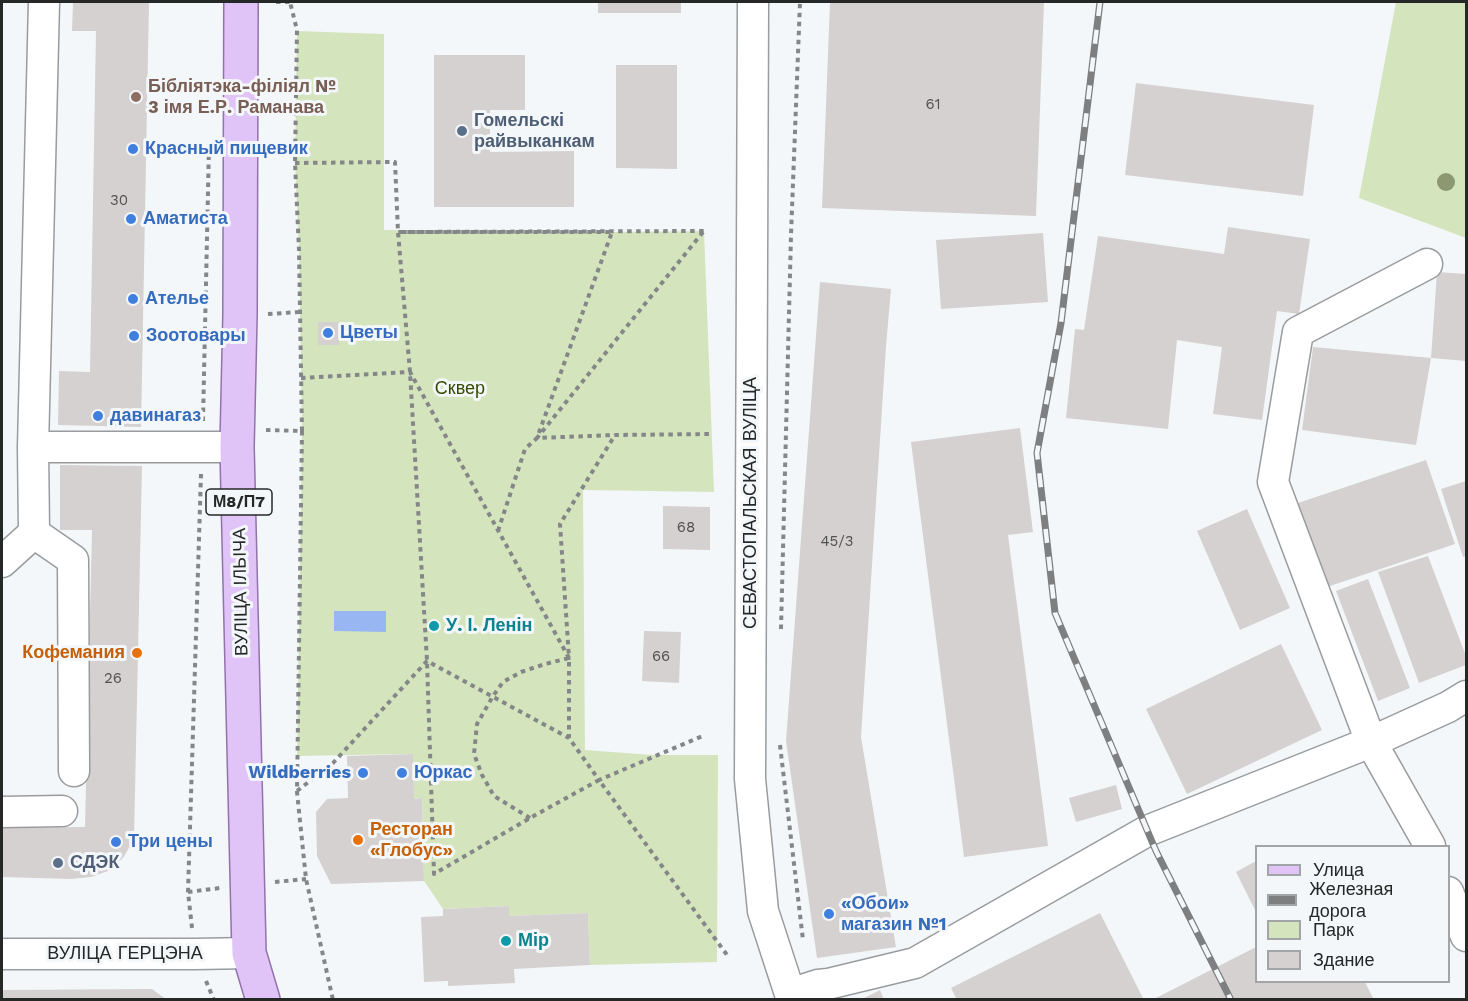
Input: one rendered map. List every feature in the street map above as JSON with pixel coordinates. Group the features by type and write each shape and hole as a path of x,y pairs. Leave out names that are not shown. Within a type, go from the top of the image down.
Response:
{"main road":[{"name":"ВУЛІЦА ІЛЬІЧА","path":"241,2 240,315 237,447 249,952 263,999"}],"street":[{"path":"2,562 34,533 33,447 44,2"},
{"name":"СЕВАСТОПАЛЬСКАЯ ВУЛІЦА","path":"753,2 750,779 763,911 791,997"},
{"path":"1427,264 1298,332 1274,482 1371,742 1429,845"},
{"path":"33,447 237,447"},
{"path":"34,533 73,560 74,771"},
{"path":"791,997 818,985 915,963 1147,831 1371,742 1467,696"},
{"path":"2,812 62,811"},
{"path":"1450,894 1467,936"},
{"name":"ВУЛІЦА ГЕРЦЭНА","path":"2,954 249,952"}],"path":[{"path":"276,2 290,2 297,30 295,164 301,378 410,372"},
{"path":"780,636 800,2"},
{"path":"295,164 395,162 427,661 434,874 599,780 705,735"},
{"path":"398,232 704,231 537,438 525,449 498,531"},
{"path":"398,232 612,232 537,438"},
{"path":"410,372 569,658"},
{"path":"302,431 297,792 306,879 333,999"},
{"path":"537,438 712,434"},
{"path":"570,738 569,658 560,524 615,435"},
{"path":"188,892 201,447"},
{"path":"530,818 494,795 482,776 474,754 477,724 503,682 521,672 569,658"},
{"path":"427,661 570,738 727,955"},
{"path":"297,792 333,763 427,661"},
{"path":"779,742 803,940"}],"green space":[{"path":"1396,2 1466,2 1466,238 1359,198"},
{"name":"Сквер","path":"297,31 384,34 384,230 704,231 714,492 583,490 585,750 653,755 718,755 717,962 590,965 588,913 509,916 508,906 443,909 424,881 422,798 414,799 412,754 297,756 302,431 295,163"}],"water":[{"path":"334,611 386,611 386,632 334,631"}],"building":[{"path":"73,2 149,2 141,427 58,425 59,371 90,372 96,31 72,31"},
{"path":"598,2 681,2 681,13 598,13"},
{"path":"830,2 1044,2 1036,216 822,208"},
{"name":"Гомельскі райвыканкам","path":"434,55 525,55 525,110 490,110 490,152 574,151 574,207 434,207"},
{"path":"616,65 677,65 677,169 616,168"},
{"path":"1136,83 1314,105 1303,196 1125,175"},
{"path":"1228,227 1310,239 1299,314 1277,311 1262,420 1213,414 1222,347 1177,340 1168,429 1066,418 1075,329 1084,330 1098,236 1224,254"},
{"path":"1043,233 1048,302 941,309 936,240"},
{"path":"1437,272 1466,274 1466,361 1431,358"},
{"path":"820,282 891,289 861,737 896,947 817,958 786,741"},
{"path":"318,322 339,322 339,345 318,345"},
{"path":"1313,347 1431,358 1416,445 1302,430"},
{"path":"1020,428 1033,532 1008,535 1048,846 964,857 911,442"},
{"path":"1426,460 1455,544 1327,587 1298,503"},
{"path":"60,465 142,466 134,839 123,858 108,871 91,877 71,879 2,877 2,828 85,827 92,530 60,530"},
{"path":"1466,481 1466,556 1463,557 1441,489"},
{"path":"663,506 710,507 710,550 663,549"},
{"path":"1247,509 1290,608 1240,630 1197,531"},
{"path":"1428,556 1466,656 1466,665 1419,683 1378,572"},
{"path":"1368,579 1410,688 1378,701 1336,591"},
{"path":"644,631 681,632 679,683 642,681"},
{"path":"1281,644 1322,730 1187,794 1146,709"},
{"path":"413,754 414,799 422,798 424,881 331,884 317,856 316,812 327,799 348,798 347,756"},
{"path":"1116,785 1122,809 1076,822 1069,798"},
{"path":"1255,862 1255,910 1236,872"},
{"name":"Мір","path":"509,906 509,916 588,913 590,965 514,969 515,983 448,986 448,981 424,982 421,917 443,916 443,909"},
{"path":"1100,913 1144,1000 957,1000 951,988"},
{"path":"1255,948 1255,983 1366,983 1374,1000 1152,1000"},
{"path":"152,989 167,1000 2,1000 2,990"},
{"path":"880,990 884,1000 860,1000"}],"railway":[{"path":"1100,2 1061,323 1037,453 1055,613 1156,851 1231,1000"}],"place":[{"name":"Бібліятэка-філіял № 3 імя Е.Р. Раманава","path":"136,97"},
{"name":"Гомельскі райвыканкам","path":"462,131"},
{"name":"Красный пищевик","path":"133,149"},
{"name":"Аматиста","path":"131,219"},
{"name":"Ателье","path":"133,299"},
{"name":"Цветы","path":"328,333"},
{"name":"Зоотовары","path":"134,336"},
{"name":"давинагаз","path":"98,416"},
{"name":"У. І. Ленін","path":"434,626"},
{"name":"Кофемания","path":"137,653"},
{"name":"Wildberries","path":"363,773"},
{"name":"Юркас","path":"402,773"},
{"name":"Ресторан «Глобус»","path":"358,840"},
{"name":"Три цены","path":"116,842"},
{"name":"СДЭК","path":"58,863"},
{"name":"«Обои» магазин №1","path":"829,914"},
{"name":"Мір","path":"506,941"}]}
